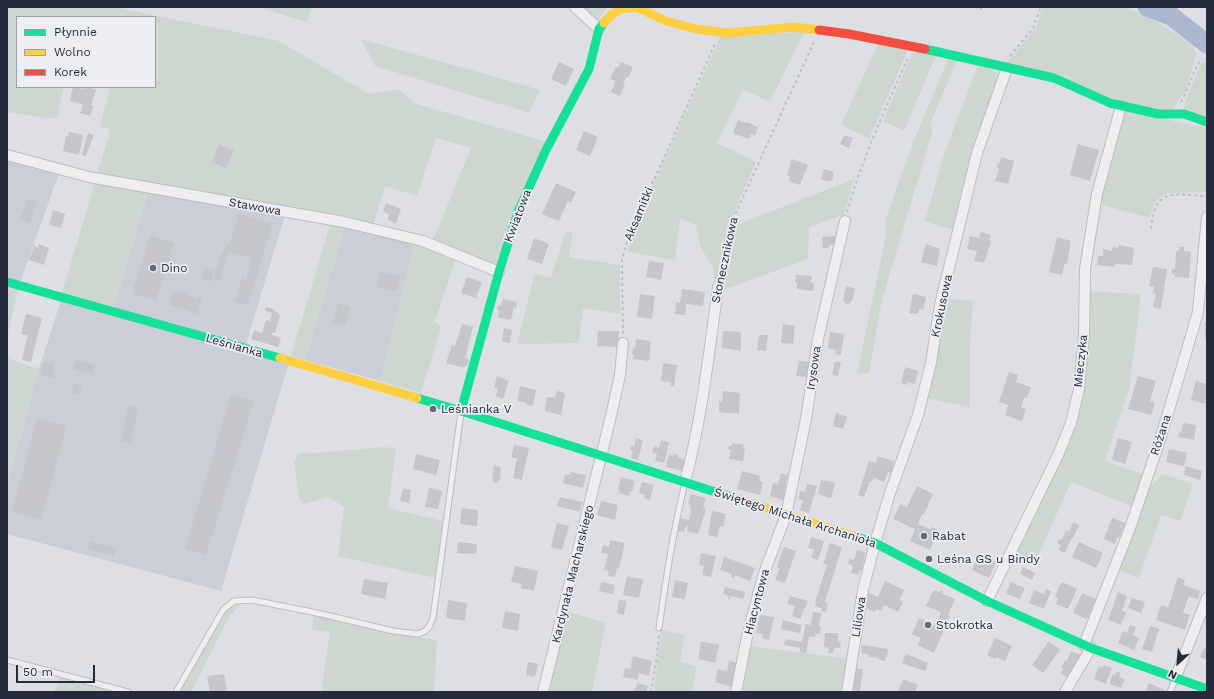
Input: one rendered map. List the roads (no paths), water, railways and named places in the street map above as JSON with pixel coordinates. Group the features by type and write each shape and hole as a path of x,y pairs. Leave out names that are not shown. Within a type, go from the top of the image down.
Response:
{"street":[{"path":"575,7 599,29 610,16 620,9 636,7 674,23 696,29 728,33 794,27 849,34 913,46 1054,78 1110,103 1158,114 1184,114 1207,122"},
{"name":"Kwiatowa","path":"461,411 498,272 510,234 527,190 546,150 589,69 599,29"},
{"name":"Krokusowa","path":"874,543 918,415 931,363 940,305 977,153 1004,67"},
{"name":"Mieczyka","path":"987,601 1058,455 1071,423 1080,381 1084,334 1085,269 1088,247 1097,194 1121,106"},
{"name":"Stawowa","path":"7,155 89,177 344,222 423,241 498,272"},
{"name":"Różana","path":"1065,692 1088,646 1158,446 1198,312 1207,217"},
{"name":"Irysowa","path":"786,515 806,419 818,339 845,221"},
{"name":"Leśnianka","path":"7,282 213,339 461,411"},
{"name":"Słonecznikowa","path":"685,482 696,440 703,403 718,287"},
{"path":"602,456 620,376 623,343"},
{"name":"Świętego Michała Archanioła","path":"461,411 874,543 987,601 1088,646 1207,689"},
{"name":"Kardynała Macharskiego","path":"543,692 602,456"},
{"name":"Hiacyntowa","path":"736,692 747,637 763,576 786,515"},
{"name":"Liliowa","path":"848,692 863,590 874,543"},
{"path":"1176,679 1207,598"}],"lane":[{"path":"176,692 223,610 234,601 252,600 322,614 393,631 419,634 425,631 429,627 433,618 461,411"},
{"path":"659,628 668,565 685,482"},
{"path":"7,660 128,692"},
{"path":"1170,692 1176,679"}],"waterway":[{"name":"Leśnianka","path":"1147,7 1171,16 1207,44"}],"place":[{"name":"Dino","path":"153,268"},
{"name":"Leśnianka V","path":"433,409"},
{"name":"Rabat","path":"924,536"},
{"name":"Leśna GS u Bindy","path":"929,559"},
{"name":"Stokrotka","path":"928,625"}]}
